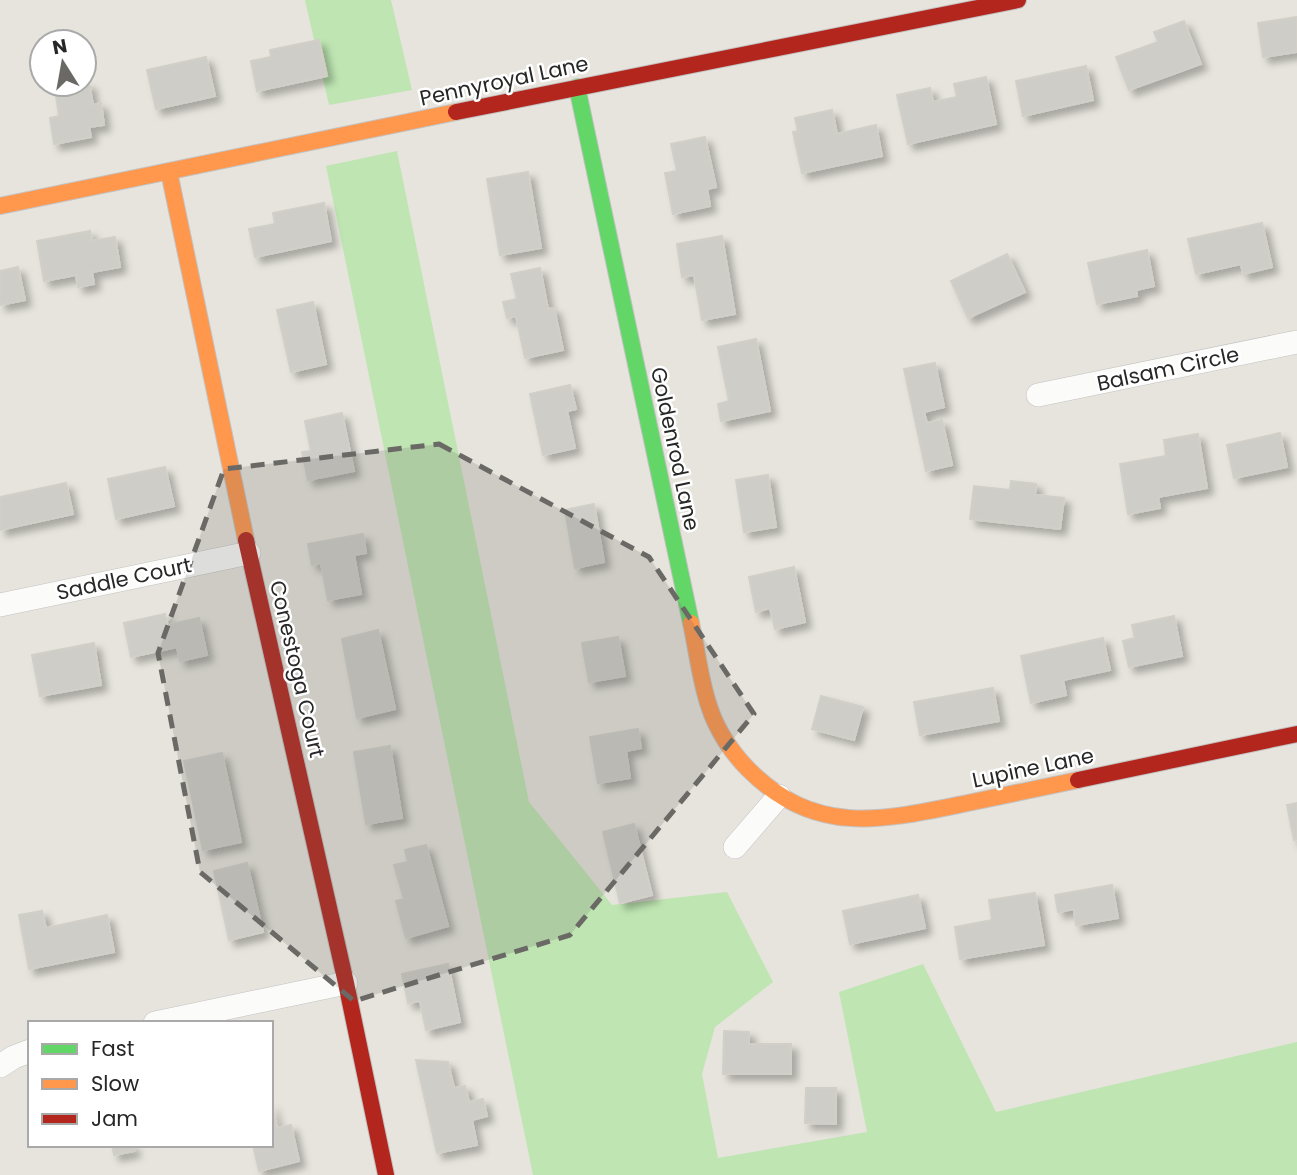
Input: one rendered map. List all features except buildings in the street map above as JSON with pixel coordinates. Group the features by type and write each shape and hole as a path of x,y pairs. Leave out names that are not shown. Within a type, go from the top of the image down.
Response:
{"street":[{"name":"Pennyroyal Lane","path":"0,206 577,87 1018,0"},
{"name":"Goldenrod Lane","path":"577,87 709,708 723,737 740,762 779,796"},
{"name":"Conestoga Court","path":"169,172 249,552 346,983 386,1175"},
{"name":"Balsam Circle","path":"1038,395 1297,342"},
{"name":"Saddle Court","path":"0,605 249,552"},
{"name":"Lupine Lane","path":"779,796 800,807 833,817 875,820 897,818 1297,734"},
{"path":"734,848 779,796"},
{"path":"165,1021 346,983"},
{"path":"0,1066 13,1057 28,1052"}],"highlighted area":[{"path":"439,444 649,557 754,714 570,935 354,1001 200,872 158,653 224,469"}],"green space":[{"path":"305,0 391,0 412,90 329,105"},
{"path":"397,151 529,802 612,905 727,892 773,982 715,1027 702,1074 718,1158 867,1132 839,992 923,964 996,1112 1297,1042 1297,1175 533,1175 326,166"}],"traffic: fast":[{"path":"577,87 691,623"}],"traffic: slow":[{"path":"0,206 456,112"},
{"path":"169,172 246,540"},
{"path":"691,623 706,696 720,732 748,769 773,790 798,805 823,814 876,818 933,810 1078,780"}],"traffic: jam":[{"path":"456,112 1018,0"},
{"path":"246,540 346,983 386,1175"},
{"path":"1078,780 1297,734"}]}
